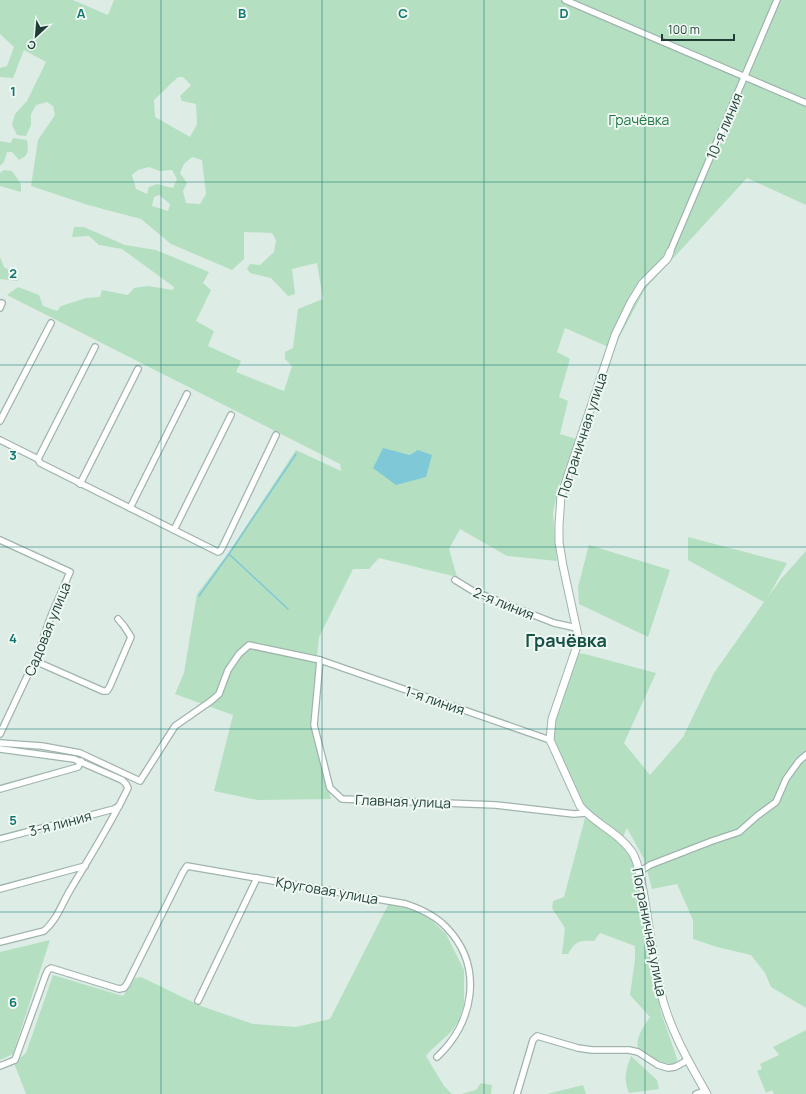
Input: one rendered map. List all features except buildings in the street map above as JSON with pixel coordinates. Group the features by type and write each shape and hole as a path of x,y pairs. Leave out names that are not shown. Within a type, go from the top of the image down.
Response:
{"street":[{"path":"565,0 806,103"},
{"name":"10-я линия","path":"670,252 778,0"},
{"name":"Пограничная улица","path":"670,252 667,259 642,284 631,302 615,335 592,407 564,486 560,507 559,542 579,640 552,719 550,740 580,806 586,813 622,839 632,852 637,862 662,997 667,1014 688,1060 706,1093"},
{"path":"0,421 51,323"},
{"path":"38,459 95,347"},
{"path":"80,484 138,369"},
{"path":"130,508 187,394"},
{"path":"174,530 231,414"},
{"path":"0,440 38,459 40,463 80,484 174,530 215,552 220,551 276,435"},
{"name":"Садовая улица","path":"0,540 70,572 51,616 35,661 0,734"},
{"name":"2-я линия","path":"455,580 473,592 554,623 577,628"},
{"path":"35,661 103,691 107,690 130,637 124,626 118,620"},
{"name":"1-я линия","path":"0,742 42,746 80,753 140,781 175,726 219,694 228,670 239,654 249,645 320,660 550,740"},
{"name":"Главная улица","path":"320,660 314,725 330,788 342,799 496,805 574,814 586,813"},
{"path":"0,749 74,759 122,780 128,788 120,806 54,920 44,931 0,942"},
{"path":"639,872 650,865 739,832 776,802 786,779 799,761 806,755"},
{"path":"0,788 78,767 81,762"},
{"name":"3-я линия","path":"0,839 114,809 120,806"},
{"path":"0,889 85,866"},
{"name":"Круговая улица","path":"0,1066 15,1060 46,974 51,968 118,989 124,988 187,866 406,904 422,910 437,919 448,928 464,953 471,988 467,1012 457,1034 446,1049 437,1057"},
{"path":"198,1001 257,878"},
{"path":"517,1094 533,1040 536,1036 578,1048 592,1050 629,1050 638,1052 668,1068 675,1067 688,1060"},
{"path":"696,1094 706,1093"}],"green space":[{"path":"0,0 73,0 108,15 114,0 806,0 806,205 747,178 645,289 613,349 565,328 557,352 570,359 559,397 568,401 560,434 576,439 558,489 553,513 557,561 507,556 460,529 449,549 457,577 379,558 369,569 353,569 319,637 316,666 311,725 331,799 257,800 214,791 233,715 175,694 184,673 197,594 229,552 296,450 341,471 340,464 7,295 18,287 39,295 43,306 57,311 61,306 86,298 100,297 102,290 128,295 134,288 148,286 173,290 174,287 122,249 99,245 89,236 72,237 74,227 84,227 125,245 156,250 209,272 203,283 211,290 196,321 214,331 208,346 241,361 236,372 284,391 292,366 285,359 285,352 293,348 298,309 323,299 317,263 292,269 295,294 288,296 271,278 250,273 247,269 250,264 260,265 274,252 276,240 272,233 244,232 244,259 232,270 171,244 141,219 88,205 31,186 38,140 55,115 53,106 47,102 36,105 31,114 31,125 26,136 17,135 12,125 15,114 27,101 46,62 24,50 13,78 0,77 0,68 7,66 14,47 0,34","holes":["178,77 183,77 191,85 180,96 182,101 196,104 197,124 190,137 155,117 154,100","192,157 202,160 206,194 200,204 186,203 183,191 187,183 180,173 184,164","149,167 160,171 172,170 177,179 173,188 157,184 149,187 147,194 136,189 132,175 138,170","159,195 170,204 168,211 152,206 154,197","383,449 410,455 373,468"]},
{"path":"13,138 27,140 28,152 19,160 12,152 7,152 4,162 0,166 0,141 11,143"},
{"path":"4,170 12,171 21,184 21,192 0,186 0,173"},
{"path":"0,257 4,267 19,277 18,281 0,279"},
{"path":"688,537 787,563 768,597 781,579 806,551 806,1008 771,987 765,973 751,955 717,947 693,939 693,920 677,884 652,889 644,859 627,828 622,839 586,813 550,740 574,653 585,654 656,673 624,743 650,775 683,737 714,673 764,602 688,560"},
{"path":"589,545 670,570 648,637 579,604 578,587"},
{"path":"585,818 616,838 632,860 661,1012 677,1059 676,1063 671,1064 661,1062 638,1049 637,1045 639,1036 650,1017 630,995 635,959 635,946 600,933 594,941 578,942 573,946 568,954 562,954 565,928 552,908 553,901 564,897"},
{"path":"388,905 406,906 425,914 446,934 464,970 464,1005 459,1021 451,1032 426,1056 444,1086 452,1094 26,1094 14,1063 26,1053 53,975 123,996 135,978 141,977 201,1006 253,1024 296,1027 330,1019"},
{"path":"50,940 13,1054 0,1060 0,952"},
{"path":"806,1030 806,1094 774,1094 772,1090 766,1093 757,1071 762,1069 760,1064 779,1055 773,1047"},
{"path":"631,1056 657,1080 659,1089 629,1093 626,1083 626,1074"},
{"path":"481,1083 492,1085 491,1094 461,1094 476,1090"},
{"path":"583,1085 586,1094 547,1094"}],"water":[{"path":"383,448 410,455 418,450 432,455 426,477 396,485 373,468"}],"waterway":[{"path":"288,609 229,554 296,454"},
{"path":"199,596 229,554"}],"district":[{"name":"Грачёвка","path":"566,640"}]}
